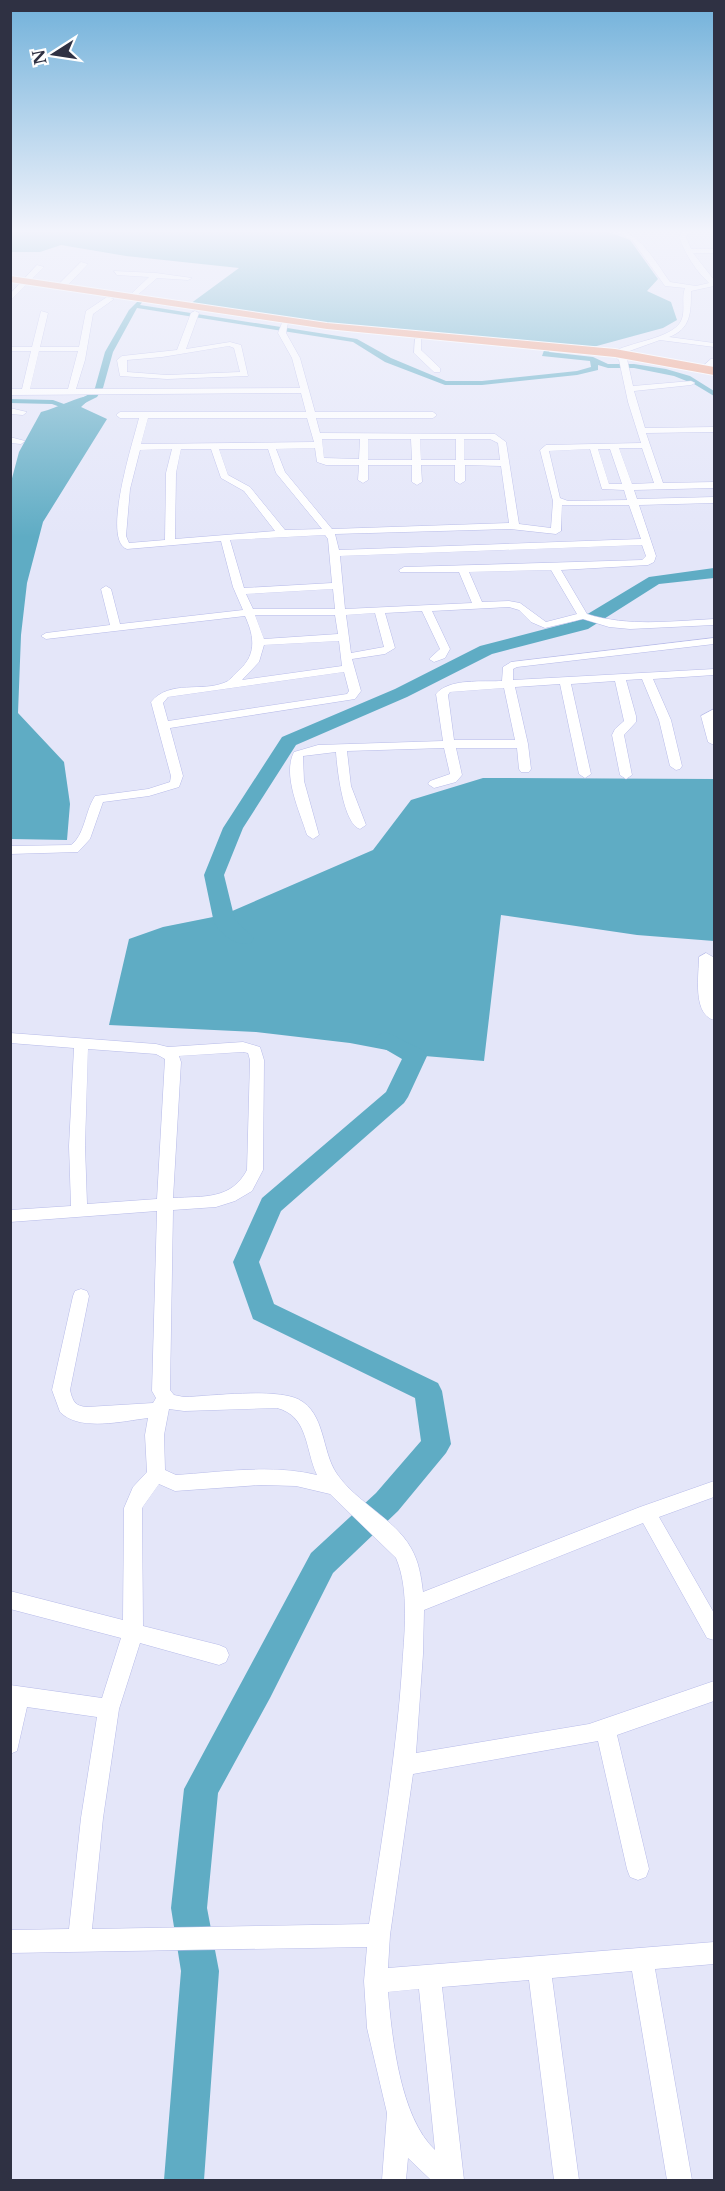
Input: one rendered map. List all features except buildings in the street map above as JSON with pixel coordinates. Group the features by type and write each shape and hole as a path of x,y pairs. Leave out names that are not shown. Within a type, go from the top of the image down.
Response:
{"main road":[{"path":"319,332 548,349"},
{"path":"381,332 548,349 622,361 712,369"}],"street":[{"path":"25,393 39,332"},
{"path":"71,392 81,360 85,332"},
{"path":"181,351 188,332"},
{"path":"284,332 296,358 322,462 505,462"},
{"path":"659,486 622,361 671,332"},
{"path":"659,338 714,345"},
{"path":"418,341 417,351 437,370"},
{"path":"181,351 123,358 123,374 166,377 201,363 236,345 246,371 242,375 201,363 181,351"},
{"path":"10,349 82,349"},
{"path":"162,355 166,377"},
{"path":"201,363 208,391"},
{"path":"629,388 691,383"},
{"path":"10,392 304,390"},
{"path":"10,411 23,412"},
{"path":"120,415 312,417 433,415"},
{"path":"144,416 125,489 121,541 132,546 282,533 510,526 556,531 557,501 544,450 555,446 646,445"},
{"path":"642,431 714,429"},
{"path":"135,447 271,446 364,436 492,436 502,442 514,521 510,526"},
{"path":"363,480 364,436"},
{"path":"415,436 417,482"},
{"path":"460,436 460,481"},
{"path":"10,440 21,441"},
{"path":"170,543 171,473 177,446"},
{"path":"214,446 224,476 248,489 282,533"},
{"path":"164,725 351,697 355,692 340,612 336,553 330,532 281,473 271,446"},
{"path":"593,446 605,487 714,485"},
{"path":"404,570 555,567 648,562 651,556 647,542 614,446"},
{"path":"557,501 566,504 714,500"},
{"path":"225,539 240,591 261,642 255,661 247,671 228,684"},
{"path":"336,553 647,542"},
{"path":"555,567 590,618"},
{"path":"463,569 478,605"},
{"path":"240,591 338,586"},
{"path":"106,589 116,628"},
{"path":"46,636 249,612 340,612 478,605 519,605 525,607 539,623 545,625 590,618 630,626 714,622"},
{"path":"426,608 445,649 441,656 434,659"},
{"path":"10,850 74,849 80,846 84,839 92,812 99,799 149,792 175,784 177,776 158,702 160,697 176,692 348,663 381,652 390,648 379,610"},
{"path":"261,642 344,637"},
{"path":"525,769 510,684 506,674 508,667 514,664 714,641"},
{"path":"434,784 444,782 456,775 442,694 447,689 714,672"},
{"path":"646,676 665,720 676,766"},
{"path":"619,677 630,716 630,722 619,731 618,735 626,775"},
{"path":"565,680 585,774"},
{"path":"714,712 707,716 714,742"},
{"path":"313,835 295,759 298,754 305,751 341,748 522,744"},
{"path":"341,748 345,786 360,825"},
{"path":"706,957 706,999 708,1008 714,1014"},
{"path":"10,1038 156,1049 168,1052 243,1047 255,1050 257,1060 255,1170 246,1187 216,1202 10,1216"},
{"path":"79,1212 77,1146 81,1043"},
{"path":"79,1941 92,1818 109,1709 133,1632 133,1508 140,1493 156,1474 154,1425 161,1404 165,1204 174,1062 168,1052"},
{"path":"81,1296 61,1390 64,1404 72,1412 86,1414 161,1404 287,1402 298,1407 314,1428 324,1469 336,1487 405,1554 412,1572 415,1604 404,1765 380,1935 376,1981 379,2028 399,2110 418,2151 450,2181"},
{"path":"156,1474 175,1483 296,1478 336,1487"},
{"path":"415,1604 714,1489"},
{"path":"647,1513 714,1631"},
{"path":"10,1600 219,1655"},
{"path":"404,1765 589,1734 714,1691"},
{"path":"10,1744 15,1696 109,1709"},
{"path":"605,1728 638,1869"},
{"path":"10,1942 380,1935"},
{"path":"376,1981 714,1953"},
{"path":"642,1959 680,2181"},
{"path":"539,1967 567,2181"},
{"path":"429,1977 450,2181"},
{"path":"394,2181 399,2110"}],"water":[{"path":"402,332 647,332 593,347"},
{"path":"94,395 81,407 107,419 43,522 27,583 21,635 18,713 64,762 70,804 67,840 11,839 11,482 19,452 41,412"},
{"path":"483,778 714,779 714,941 637,935 501,915 484,1061 413,1055 350,1043 256,1032 109,1025 129,939 163,927 223,915 373,850 411,800"}],"waterway":[{"path":"77,403 94,395 99,388 109,352 120,332"},
{"path":"305,332 355,340 388,360 445,383 482,383 577,373 595,368 593,359"},
{"path":"560,340 550,344 545,354 593,359"},
{"path":"593,359 608,366 634,366 677,374 697,382 714,394"},
{"path":"10,401 74,405"},
{"path":"243,938 225,923 214,875 233,828 289,741 401,693 486,650 582,625 655,580 714,573"},
{"path":"184,2180 200,1971 189,1908 201,1789 258,1687 322,1563 387,1502 436,1444 428,1391 263,1311 246,1262 271,1205 396,1097 415,1056 386,1040"}]}
